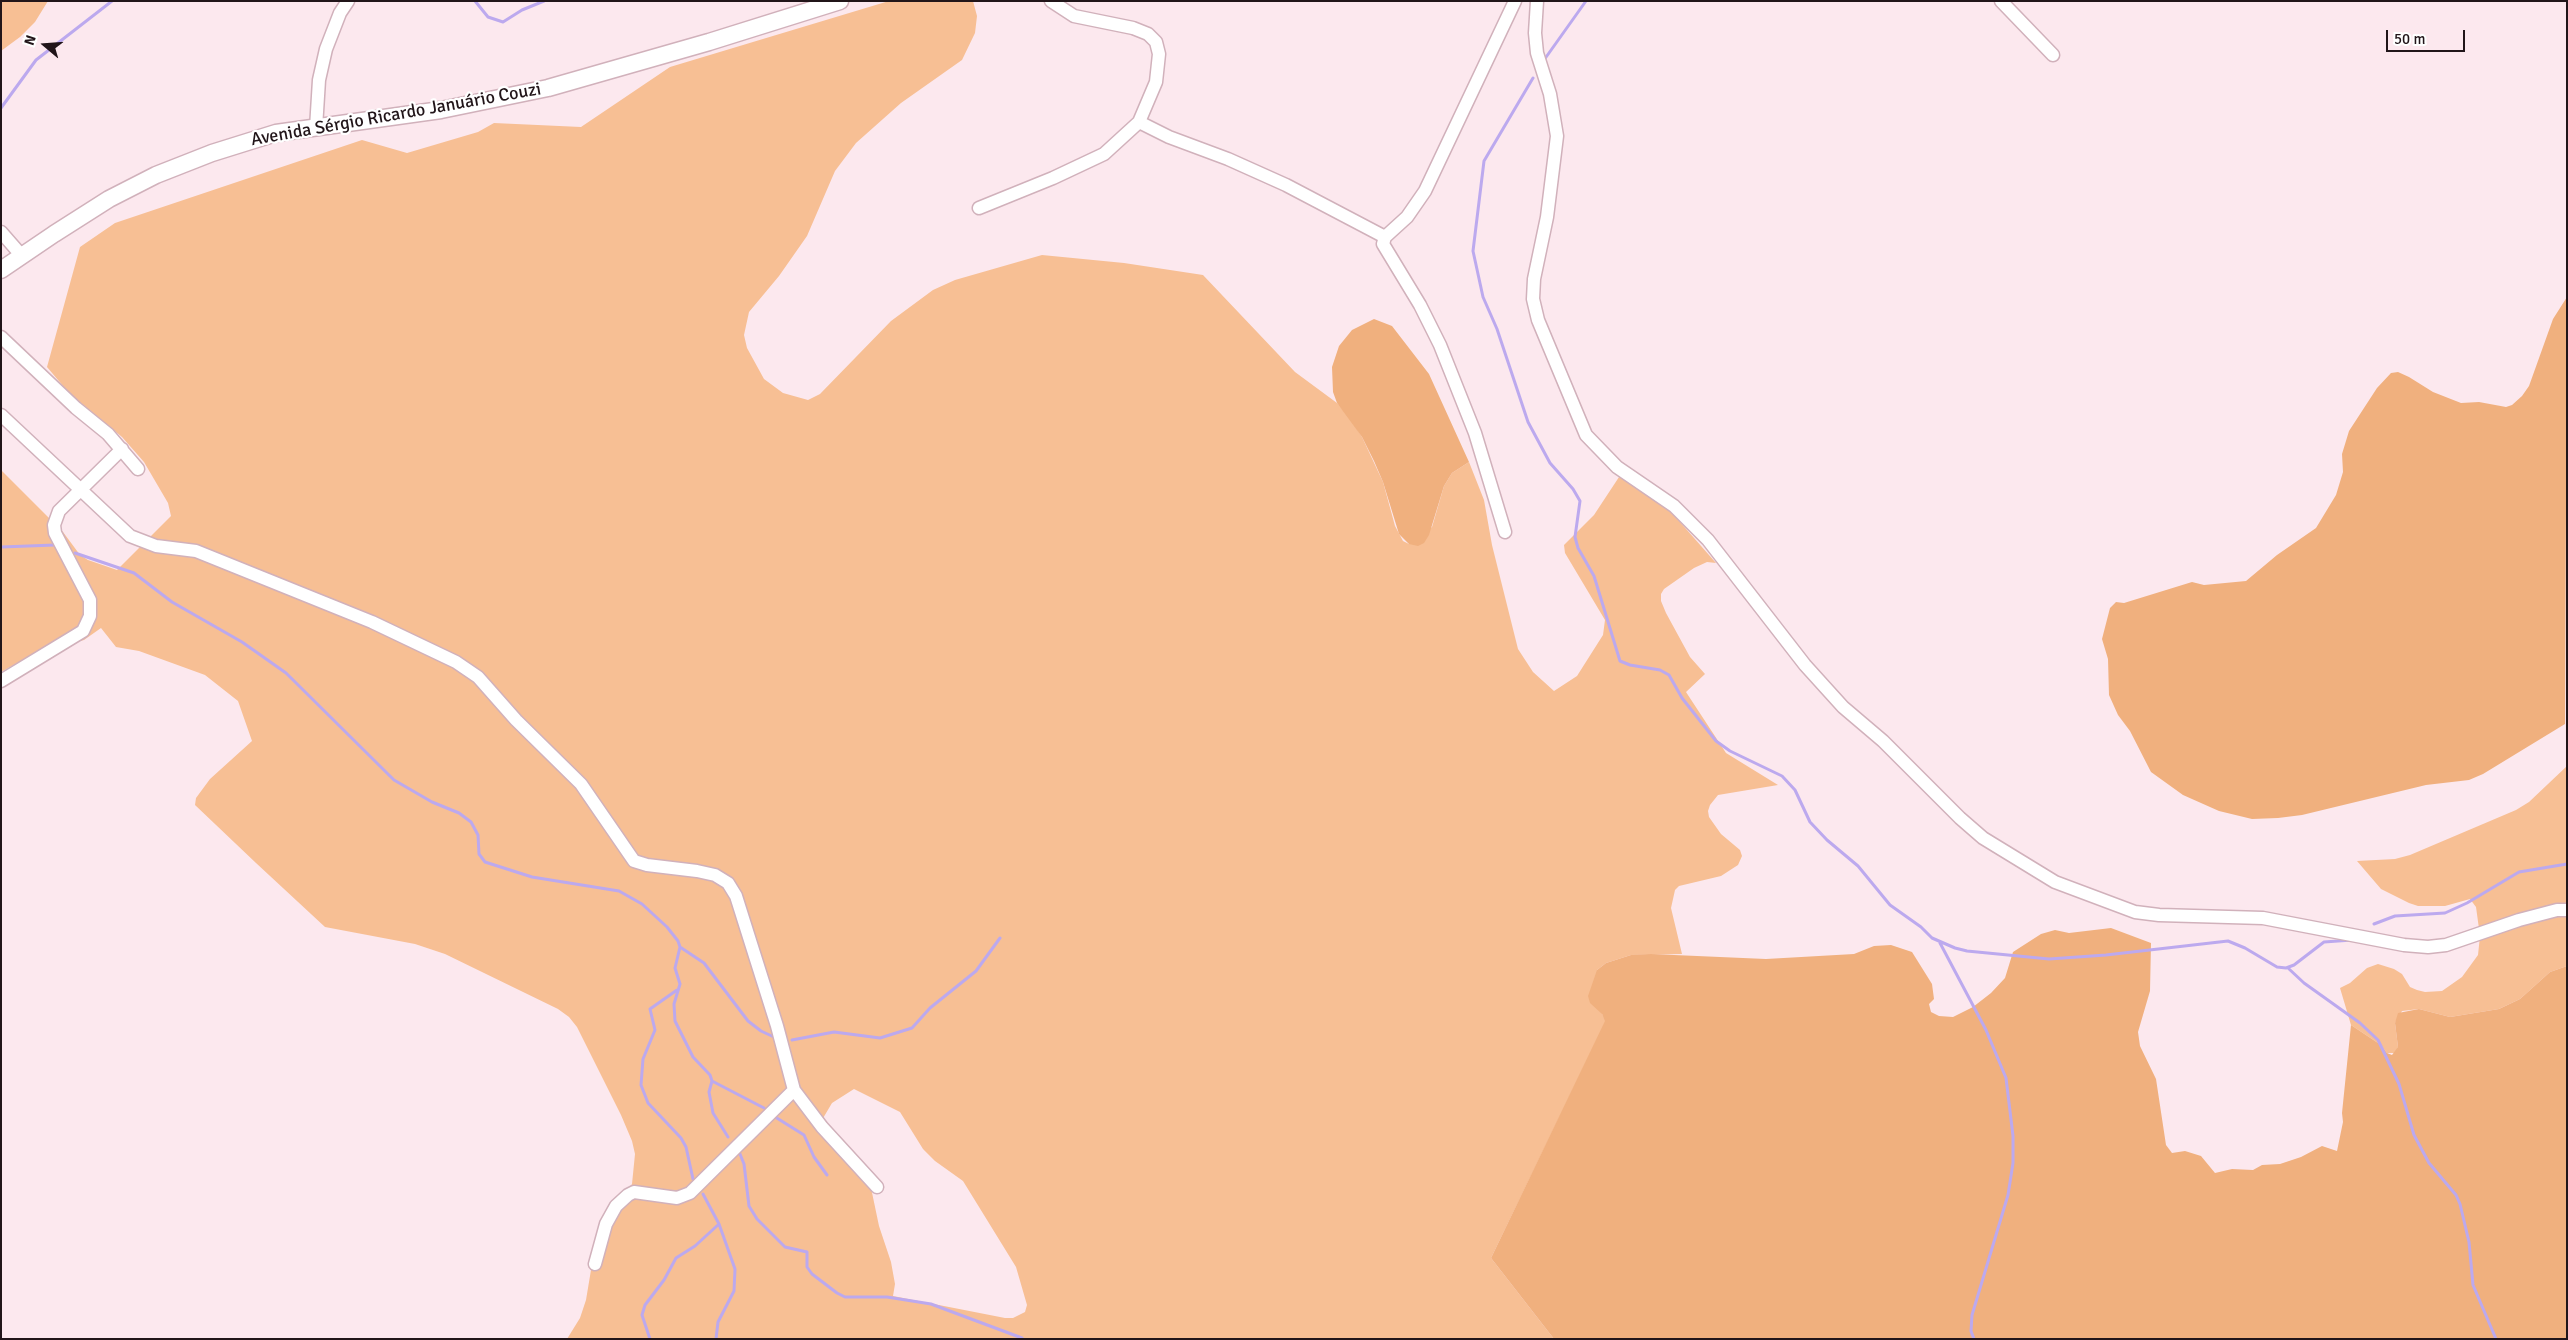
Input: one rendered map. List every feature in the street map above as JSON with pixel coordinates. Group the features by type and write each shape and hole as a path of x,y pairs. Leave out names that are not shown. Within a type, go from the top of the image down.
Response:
{"street":[{"path":"316,128 319,80 326,49 340,13 348,1"},
{"name":"Avenida Sérgio Ricardo Januário Couzi","path":"1,270 109,199 156,175 212,153 276,133 441,110 548,88 709,42 840,1"},
{"path":"979,208 1053,178 1104,154 1139,122 1156,82 1159,54 1156,42 1148,34 1133,28 1074,16 1051,1"},
{"path":"1505,532 1475,433 1440,345 1420,304 1383,244 1385,237 1407,218 1424,191 1515,1"},
{"path":"1537,1 1534,33 1537,53 1550,94 1557,136 1547,216 1534,279 1534,299 1538,320 1586,435 1617,467 1674,506 1708,540 1805,665 1842,707 1883,741 1960,818 1983,838 2054,882 2135,912 2159,915 2263,918 2404,945 2428,947 2446,945 2519,920 2557,910 2567,910"},
{"path":"2001,1 2054,55"},
{"path":"1139,122 1169,137 1228,159 1286,185 1385,237"},
{"path":"1,232 22,256"},
{"path":"1,337 76,408 108,434 138,469"},
{"path":"2,418 130,536 156,546 196,551 372,622 456,662 478,677 516,720 581,784 634,861 647,865 716,875 728,883 736,896 783,1045 794,1090 822,1127 877,1187"},
{"path":"1,680 71,640 83,630 90,616 90,600 55,533 54,525 59,511 122,450"},
{"path":"595,1264 606,1224 616,1206 628,1195 634,1192 677,1198 690,1193 794,1090"}],"shaded area":[{"path":"1,1 48,1 35,22 20,37 1,51"},
{"path":"889,1 973,1 977,16 975,33 962,60 901,103 856,143 835,171 807,236 779,276 749,312 744,335 747,348 764,379 783,393 808,400 820,394 891,321 933,290 955,280 1042,255 1124,263 1203,275 1295,372 1337,403 1350,418 1362,437 1383,482 1395,526 1403,541 1409,544 1432,527 1444,486 1452,473 1469,462 1484,500 1492,545 1518,649 1533,672 1554,691 1577,676 1603,635 1605,620 1565,553 1564,545 1594,515 1621,474 1665,505 1716,563 1707,562 1694,568 1664,589 1661,594 1661,601 1666,613 1690,657 1705,674 1686,692 1726,753 1778,785 1718,795 1710,805 1709,817 1721,834 1740,850 1742,856 1738,865 1721,876 1679,886 1675,890 1671,908 1682,954 1631,955 1606,963 1597,970 1602,1014 1606,1021 1491,1258 1554,1339 567,1339 580,1318 586,1300 598,1228 632,1184 635,1154 632,1141 621,1115 577,1027 569,1017 558,1009 445,954 415,944 325,927 256,863 195,805 196,798 210,779 252,741 238,701 205,675 139,651 116,647 101,628 84,640 51,649 1,672 1,470 63,532 80,555 88,560 117,570 171,516 168,503 144,462 122,437 69,393 47,367 80,247 115,223 362,140 407,153 478,132 494,123 581,127 670,67","holes":["854,1089 900,1112 923,1149 935,1161 963,1181 1016,1267 1027,1305 1025,1312 1013,1318 1005,1318 893,1296 895,1284 891,1262 879,1226 870,1183 819,1125 832,1103"]},
{"path":"2567,297 2565,724 2483,774 2469,780 2426,785 2302,815 2278,818 2252,819 2219,811 2183,795 2151,772 2130,731 2118,715 2109,695 2108,659 2102,639 2110,608 2116,602 2124,603 2192,582 2204,585 2246,581 2277,555 2316,528 2336,495 2343,472 2342,454 2349,431 2377,388 2391,373 2398,372 2433,392 2461,403 2479,402 2506,407 2512,405 2529,386 2553,319"},
{"path":"1374,319 1392,326 1429,374 1469,462 1452,473 1444,486 1429,535 1424,543 1418,546 1409,544 1399,534 1383,482 1374,461 1362,437 1337,403 1333,392 1332,367 1339,346 1352,330"},
{"path":"2567,766 2567,966 2550,972 2520,999 2499,1009 2450,1017 2419,1009 2402,1011 2395,1023 2398,1047 2396,1053 2387,1053 2381,1045 2351,1025 2340,988 2350,983 2367,968 2378,964 2394,969 2402,974 2410,987 2417,990 2425,992 2442,991 2462,977 2478,955 2480,936 2476,907 2470,899 2445,906 2418,906 2409,903 2381,889 2357,861 2395,859 2410,855 2516,810 2529,802"},
{"path":"2111,928 2151,943 2150,991 2138,1032 2140,1046 2156,1079 2166,1145 2172,1153 2185,1151 2201,1156 2215,1173 2232,1169 2253,1170 2262,1165 2280,1164 2301,1157 2322,1146 2337,1151 2343,1122 2342,1113 2351,1025 2381,1045 2387,1053 2392,1055 2398,1047 2395,1023 2398,1013 2419,1009 2450,1017 2499,1009 2520,999 2550,972 2567,966 2567,1339 1554,1339 1491,1258 1605,1021 1602,1014 1590,1003 1588,996 1597,970 1606,963 1631,955 1651,954 1766,959 1854,954 1874,946 1891,945 1912,952 1932,984 1934,999 1929,1004 1931,1012 1939,1016 1953,1017 1973,1007 1991,993 2005,978 2013,952 2041,934 2055,930 2069,933"}],"waterway":[{"path":"1,108 36,60 112,1"},
{"path":"475,1 488,17 503,22 522,10 544,1"},
{"path":"1544,60 1586,1"},
{"path":"1533,78 1484,161 1473,251 1483,297 1497,329 1528,422 1550,463 1573,489 1580,501 1575,537 1578,548 1594,576 1620,661 1630,665 1660,670 1669,675 1682,698 1716,741 1730,751 1782,776 1795,790 1810,822 1827,840 1858,866 1890,905 1921,927 1932,938 1955,948 1967,951 2049,959 2106,955 2228,941 2245,948 2277,967 2286,968 2294,965 2324,942 2352,940"},
{"path":"1,547 55,545"},
{"path":"75,553 134,573 172,602 242,642 286,673 394,780 432,802 459,813 471,822 478,835 479,854 485,862 532,877 619,891 642,904 667,927 678,941 680,947 675,968 680,984 674,1004 675,1021 693,1057 710,1075 712,1081 709,1092 713,1113 728,1137"},
{"path":"2374,924 2395,916 2445,913 2467,903 2519,872 2567,864"},
{"path":"792,1040 834,1032 880,1038 912,1028 930,1008 976,971 1000,938"},
{"path":"1940,943 1986,1030 2006,1078 2013,1136 2013,1163 2008,1195 1972,1315 1971,1331 1974,1339"},
{"path":"680,947 704,963 748,1021 761,1031 776,1038"},
{"path":"2288,968 2304,983 2360,1023 2378,1040 2399,1084 2414,1135 2429,1163 2456,1195 2460,1204 2469,1242 2473,1285 2496,1339"},
{"path":"677,990 650,1009 655,1030 643,1059 641,1085 648,1103 681,1138 686,1147 693,1179"},
{"path":"712,1081 764,1108"},
{"path":"772,1115 804,1135 814,1157 827,1175"},
{"path":"738,1149 744,1164 749,1206 757,1219 785,1247 807,1252 807,1267 812,1274 837,1293 845,1297 887,1297 931,1304 1022,1338"},
{"path":"703,1194 719,1224 735,1269 734,1291 718,1322 716,1339"},
{"path":"650,1339 642,1315 645,1305 664,1280 676,1258 695,1246 719,1224"}]}
